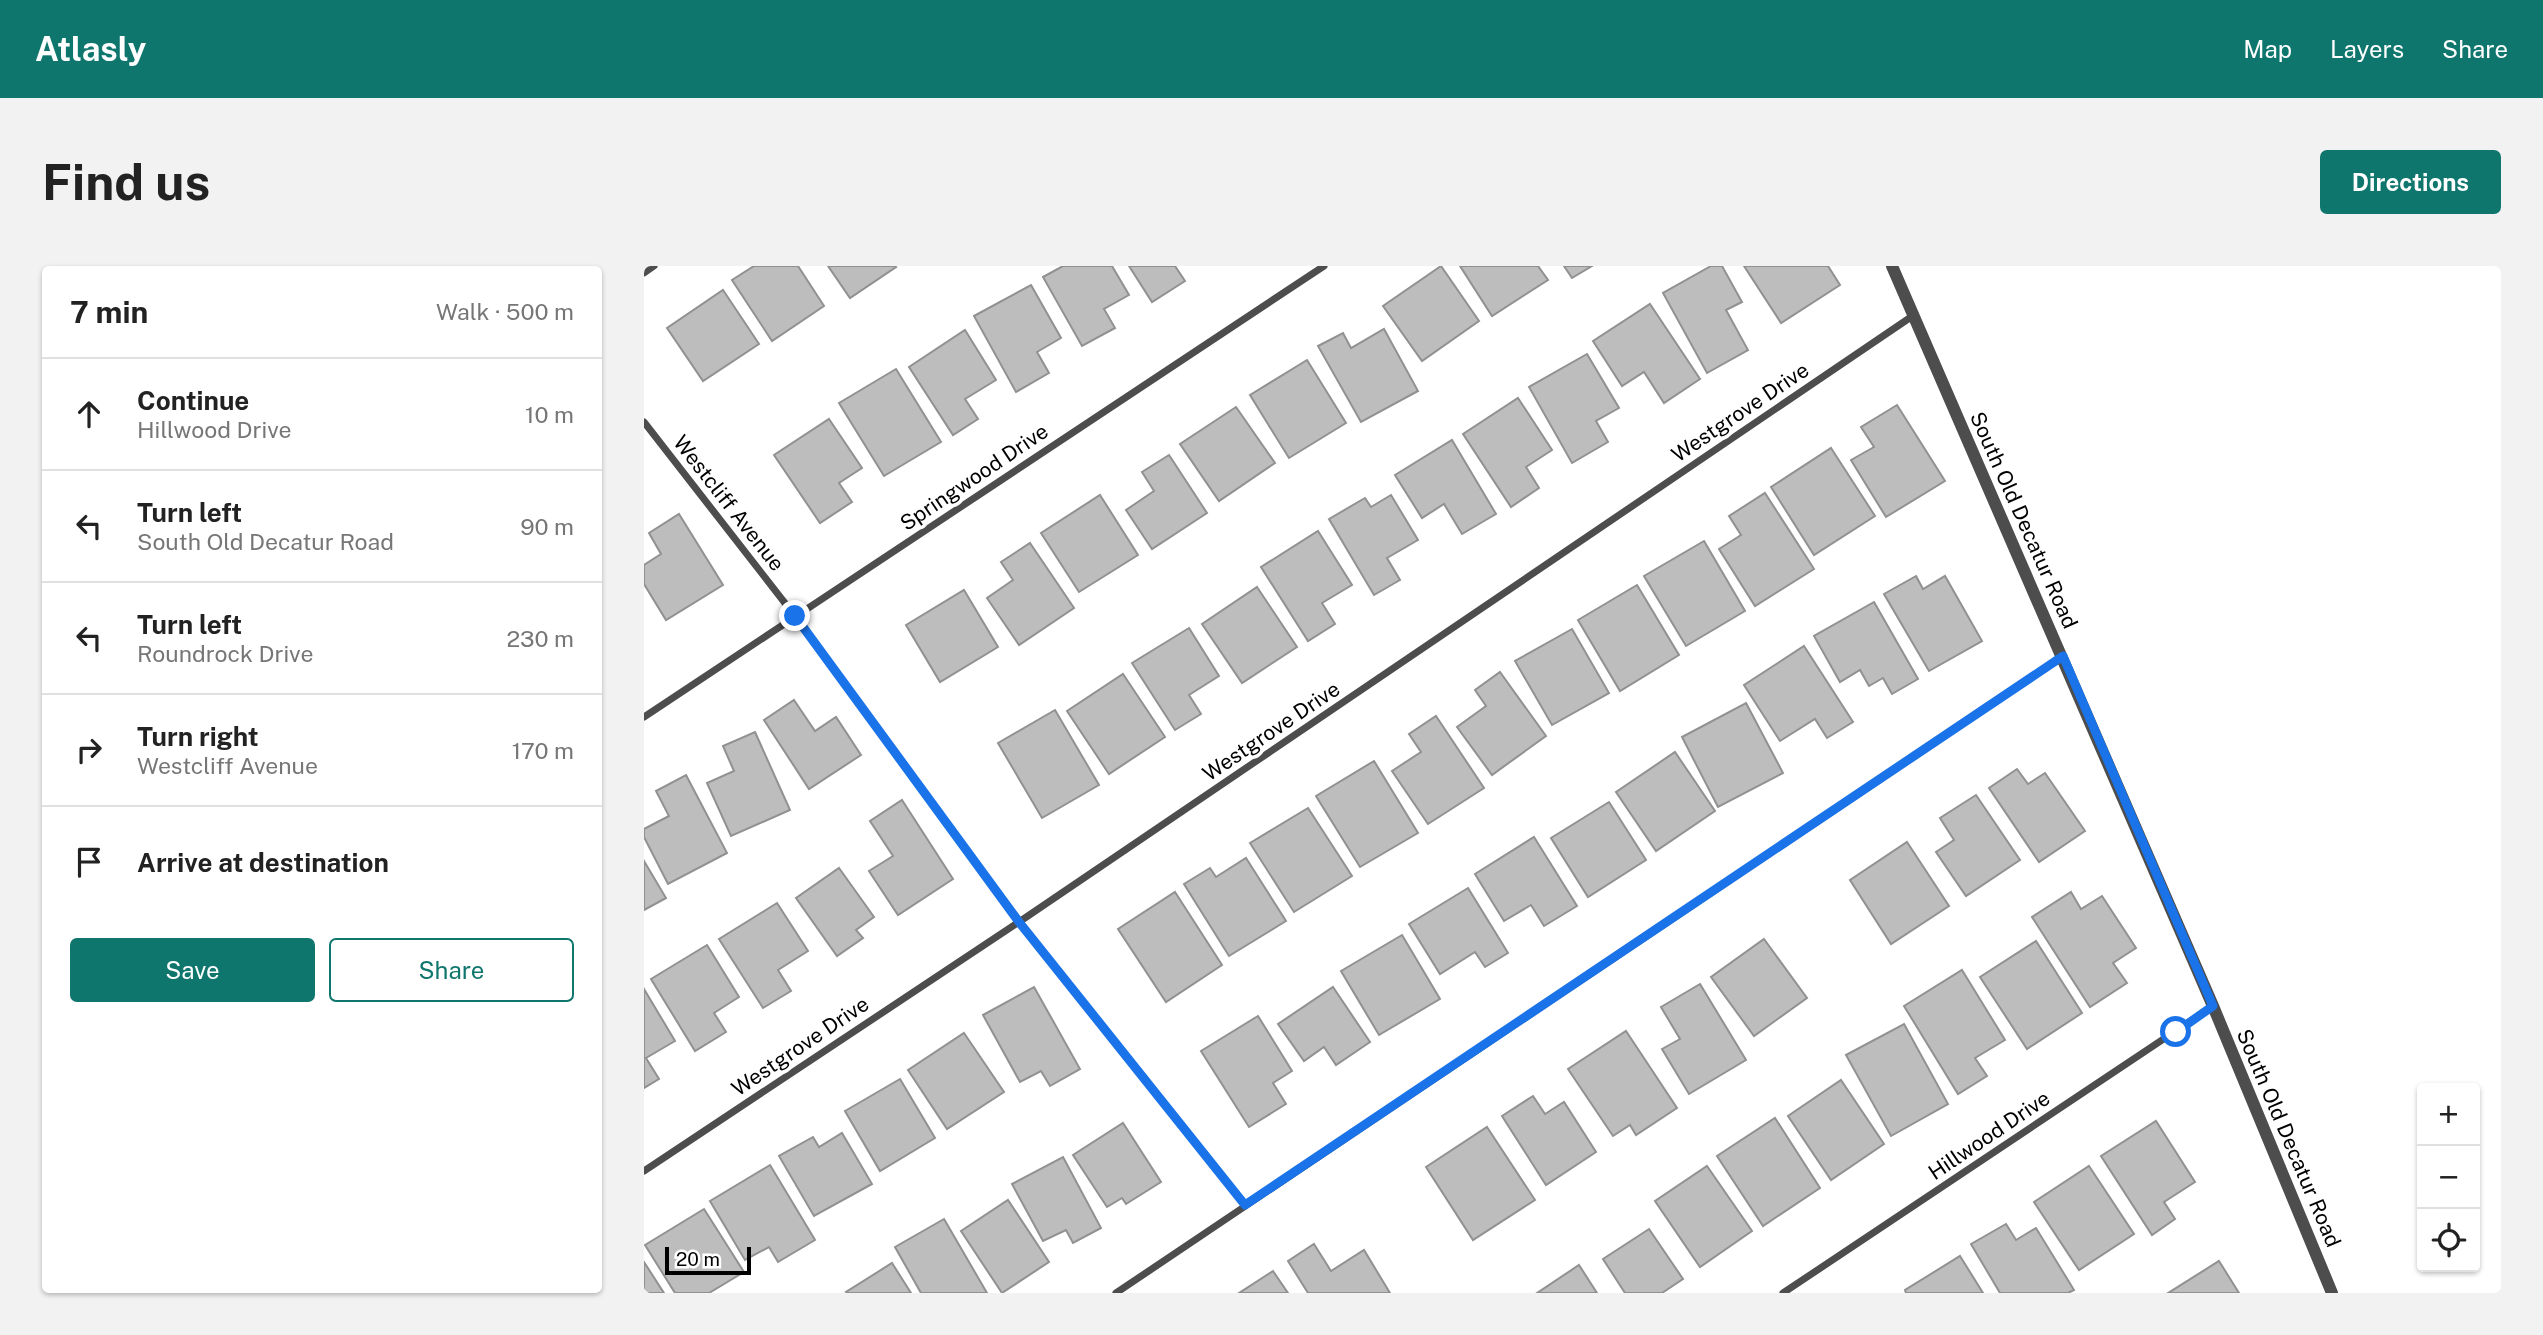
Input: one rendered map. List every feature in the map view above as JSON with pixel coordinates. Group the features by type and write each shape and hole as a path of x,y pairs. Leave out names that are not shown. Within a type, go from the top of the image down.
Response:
{"street":[{"path":"644,273 654,266"},
{"name":"Springwood Drive","path":"644,717 1324,266"},
{"name":"South Old Decatur Road","path":"1892,266 2213,1006 2332,1293"},
{"name":"Westgrove Drive","path":"644,1171 1019,922 1914,315"},
{"name":"Westcliff Avenue","path":"644,422 795,616 1019,922 1245,1205"},
{"path":"1116,1293 2063,656"},
{"name":"Hillwood Drive","path":"1783,1293 2213,1006"}],"building":[{"path":"754,266 798,266 824,306 772,341 732,280"},
{"path":"828,266 895,266 896,267 850,298"},
{"path":"1063,266 1112,266 1129,295 1104,309 1115,328 1082,346 1043,277"},
{"path":"1129,266 1175,266 1185,281 1152,302"},
{"path":"1441,266 1479,321 1422,361 1383,306"},
{"path":"1460,266 1538,266 1548,280 1492,316"},
{"path":"1564,266 1592,266 1572,278"},
{"path":"1711,266 1722,266 1742,302 1726,310 1748,350 1707,373 1663,293"},
{"path":"1744,266 1828,266 1840,285 1781,323"},
{"path":"1031,285 1061,338 1037,352 1049,373 1016,392 974,316"},
{"path":"723,290 759,344 703,381 667,328"},
{"path":"1650,304 1700,379 1664,403 1644,372 1622,386 1593,341"},
{"path":"1384,329 1418,391 1361,422 1318,346 1343,333 1351,348"},
{"path":"965,330 996,380 965,399 978,419 953,435 909,367"},
{"path":"1587,354 1619,408 1596,421 1608,442 1572,463 1529,387"},
{"path":"1307,360 1346,423 1289,458 1250,395"},
{"path":"896,369 941,442 884,476 839,403"},
{"path":"1518,398 1552,450 1526,467 1539,488 1511,507 1463,434"},
{"path":"1897,405 1945,481 1886,517 1851,460 1874,447 1861,427"},
{"path":"1236,407 1275,463 1219,501 1180,444"},
{"path":"829,419 862,468 839,483 852,502 820,523 774,455"},
{"path":"1452,440 1496,514 1462,534 1444,504 1422,518 1395,475"},
{"path":"1831,448 1875,516 1814,555 1771,487"},
{"path":"1169,455 1207,513 1152,549 1126,510 1154,491 1142,472"},
{"path":"1765,493 1814,569 1755,606 1719,549 1741,535 1729,516"},
{"path":"1100,495 1138,555 1079,592 1041,533"},
{"path":"1391,495 1418,540 1387,558 1400,580 1374,595 1329,519 1365,498 1371,507"},
{"path":"679,514 723,585 666,620 644,584 644,565 661,554 649,533"},
{"path":"1318,531 1352,585 1322,603 1335,624 1308,641 1261,567"},
{"path":"1704,541 1745,611 1686,646 1644,576"},
{"path":"1030,543 1074,608 1019,645 987,598 1013,580 1001,562"},
{"path":"1916,576 1923,589 1945,576 1982,641 1929,671 1884,594"},
{"path":"1637,585 1679,655 1620,691 1578,620"},
{"path":"1257,587 1297,647 1242,683 1202,624"},
{"path":"964,590 998,647 940,682 906,625"},
{"path":"1874,602 1918,679 1892,694 1883,678 1869,686 1860,670 1840,682 1814,636"},
{"path":"1189,628 1219,676 1189,695 1201,714 1175,730 1132,663"},
{"path":"1572,629 1609,693 1552,725 1515,661"},
{"path":"1804,646 1853,722 1827,738 1815,719 1780,741 1744,685"},
{"path":"1500,672 1546,736 1492,775 1457,727 1486,706 1475,690"},
{"path":"1123,674 1165,737 1109,774 1067,711"},
{"path":"794,700 815,731 836,717 861,755 809,789 764,720"},
{"path":"1746,703 1783,773 1718,807 1682,737"},
{"path":"1055,710 1099,785 1042,818 998,743"},
{"path":"1436,716 1484,788 1428,824 1392,771 1421,752 1409,734"},
{"path":"755,732 790,810 731,836 707,783 734,771 723,746"},
{"path":"1675,752 1715,811 1656,851 1616,792"},
{"path":"1374,761 1418,833 1360,867 1316,796"},
{"path":"2017,769 2028,784 2045,773 2085,831 2039,862 1989,788"},
{"path":"686,775 727,853 668,884 644,837 644,829 669,816 656,791"},
{"path":"1976,795 2020,860 1966,896 1936,852 1954,840 1940,818"},
{"path":"902,800 953,879 898,915 869,871 893,856 870,821"},
{"path":"1609,802 1646,860 1588,897 1551,838"},
{"path":"1308,808 1352,876 1294,912 1250,843"},
{"path":"1534,837 1577,906 1544,926 1531,905 1504,921 1475,874"},
{"path":"1907,842 1949,906 1891,944 1850,880"},
{"path":"1246,858 1286,921 1229,956 1184,884 1210,868 1216,877"},
{"path":"644,861 666,898 644,910"},
{"path":"839,868 874,917 856,930 863,938 837,956 796,898"},
{"path":"1468,888 1508,953 1485,967 1475,952 1440,974 1409,924"},
{"path":"1175,892 1222,965 1166,1002 1118,929"},
{"path":"2071,892 2081,909 2102,896 2136,948 2113,963 2127,983 2090,1007 2032,917"},
{"path":"777,903 808,951 778,970 791,991 763,1008 719,939"},
{"path":"1402,935 1440,999 1379,1035 1341,971"},
{"path":"1764,939 1807,998 1754,1036 1711,977"},
{"path":"2036,941 2082,1013 2027,1049 1980,977"},
{"path":"707,945 739,997 714,1013 726,1032 695,1051 651,979"},
{"path":"1962,970 2005,1040 1975,1058 1987,1076 1958,1094 1904,1006"},
{"path":"1700,984 1746,1060 1689,1094 1662,1049 1680,1039 1661,1007"},
{"path":"1034,987 1080,1069 1050,1086 1041,1071 1020,1082 983,1015"},
{"path":"1333,987 1370,1042 1336,1065 1324,1047 1304,1061 1278,1024"},
{"path":"644,989 675,1041 646,1058 659,1079 644,1088"},
{"path":"1258,1016 1292,1071 1273,1083 1286,1104 1249,1127 1201,1051"},
{"path":"1904,1024 1948,1104 1891,1136 1846,1055"},
{"path":"1626,1031 1677,1108 1636,1135 1630,1125 1613,1136 1568,1069"},
{"path":"964,1033 1004,1092 947,1129 908,1070"},
{"path":"900,1079 935,1138 880,1171 845,1111"},
{"path":"1841,1080 1884,1144 1831,1180 1788,1116"},
{"path":"1533,1096 1545,1114 1564,1102 1596,1152 1546,1185 1502,1116"},
{"path":"1775,1118 1820,1188 1763,1226 1717,1156"},
{"path":"2156,1121 2195,1182 2164,1202 2175,1219 2152,1235 2101,1156"},
{"path":"1123,1123 1161,1182 1126,1204 1122,1198 1107,1207 1073,1155"},
{"path":"1487,1127 1535,1200 1473,1240 1426,1167"},
{"path":"842,1133 872,1184 814,1216 779,1156 813,1137 819,1147"},
{"path":"1063,1157 1101,1228 1073,1243 1066,1230 1043,1241 1012,1184"},
{"path":"770,1165 815,1240 778,1262 769,1247 745,1260 710,1201"},
{"path":"1707,1166 1752,1231 1700,1267 1655,1201"},
{"path":"2089,1166 2134,1234 2079,1270 2034,1202"},
{"path":"1008,1200 1049,1262 1002,1293 961,1231"},
{"path":"704,1209 744,1272 709,1293 675,1293 645,1245"},
{"path":"944,1219 987,1293 921,1293 895,1247"},
{"path":"2006,1224 2016,1240 2036,1228 2074,1290 2068,1293 2000,1293 1971,1244"},
{"path":"1649,1229 1683,1279 1662,1293 1625,1293 1603,1259"},
{"path":"1314,1244 1331,1271 1364,1250 1390,1293 1308,1293 1288,1261"},
{"path":"1960,1256 1983,1293 1906,1293 1905,1290"},
{"path":"2219,1261 2239,1293 2168,1293"},
{"path":"644,1262 664,1293 644,1293"},
{"path":"892,1263 911,1293 846,1292"},
{"path":"1579,1265 1597,1293 1537,1293"},
{"path":"1273,1271 1288,1293 1239,1293"}],"route":[{"path":"795,616 1019,922 1245,1205 2063,656 2213,1006 2176,1032"}]}
